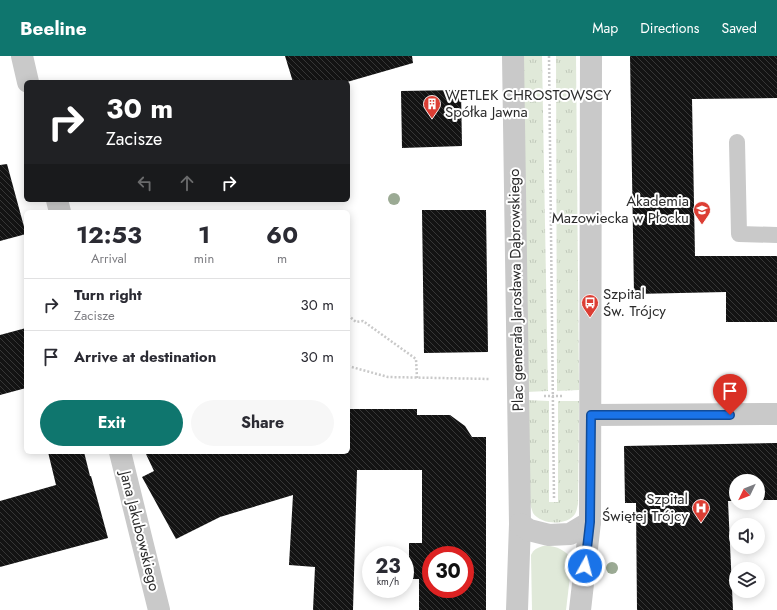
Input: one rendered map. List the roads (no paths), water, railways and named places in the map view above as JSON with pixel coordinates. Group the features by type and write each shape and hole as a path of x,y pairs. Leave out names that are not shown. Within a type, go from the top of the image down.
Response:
{"street":[{"path":"22,56 28,80"},
{"name":"Plac generała Jarosława Dąbrowskiego","path":"513,56 520,524 517,610"},
{"path":"580,610 590,522 591,56"},
{"path":"591,405 777,414"},
{"name":"Jana Jakubowskiego","path":"120,454 159,610"},
{"path":"520,524 529,530 549,535 570,534 590,522"}],"lane":[{"path":"737,142 739,234 777,235"}],"place":[{"name":"WETLEK CHROSTOWSCY Spółka Jawna","path":"432,119"},
{"name":"Akademia Mazowiecka w Płocku","path":"702,225"},
{"name":"Szpital Św. Trójcy","path":"590,318"},
{"name":"Szpital Świętej Trójcy","path":"701,523"}]}
